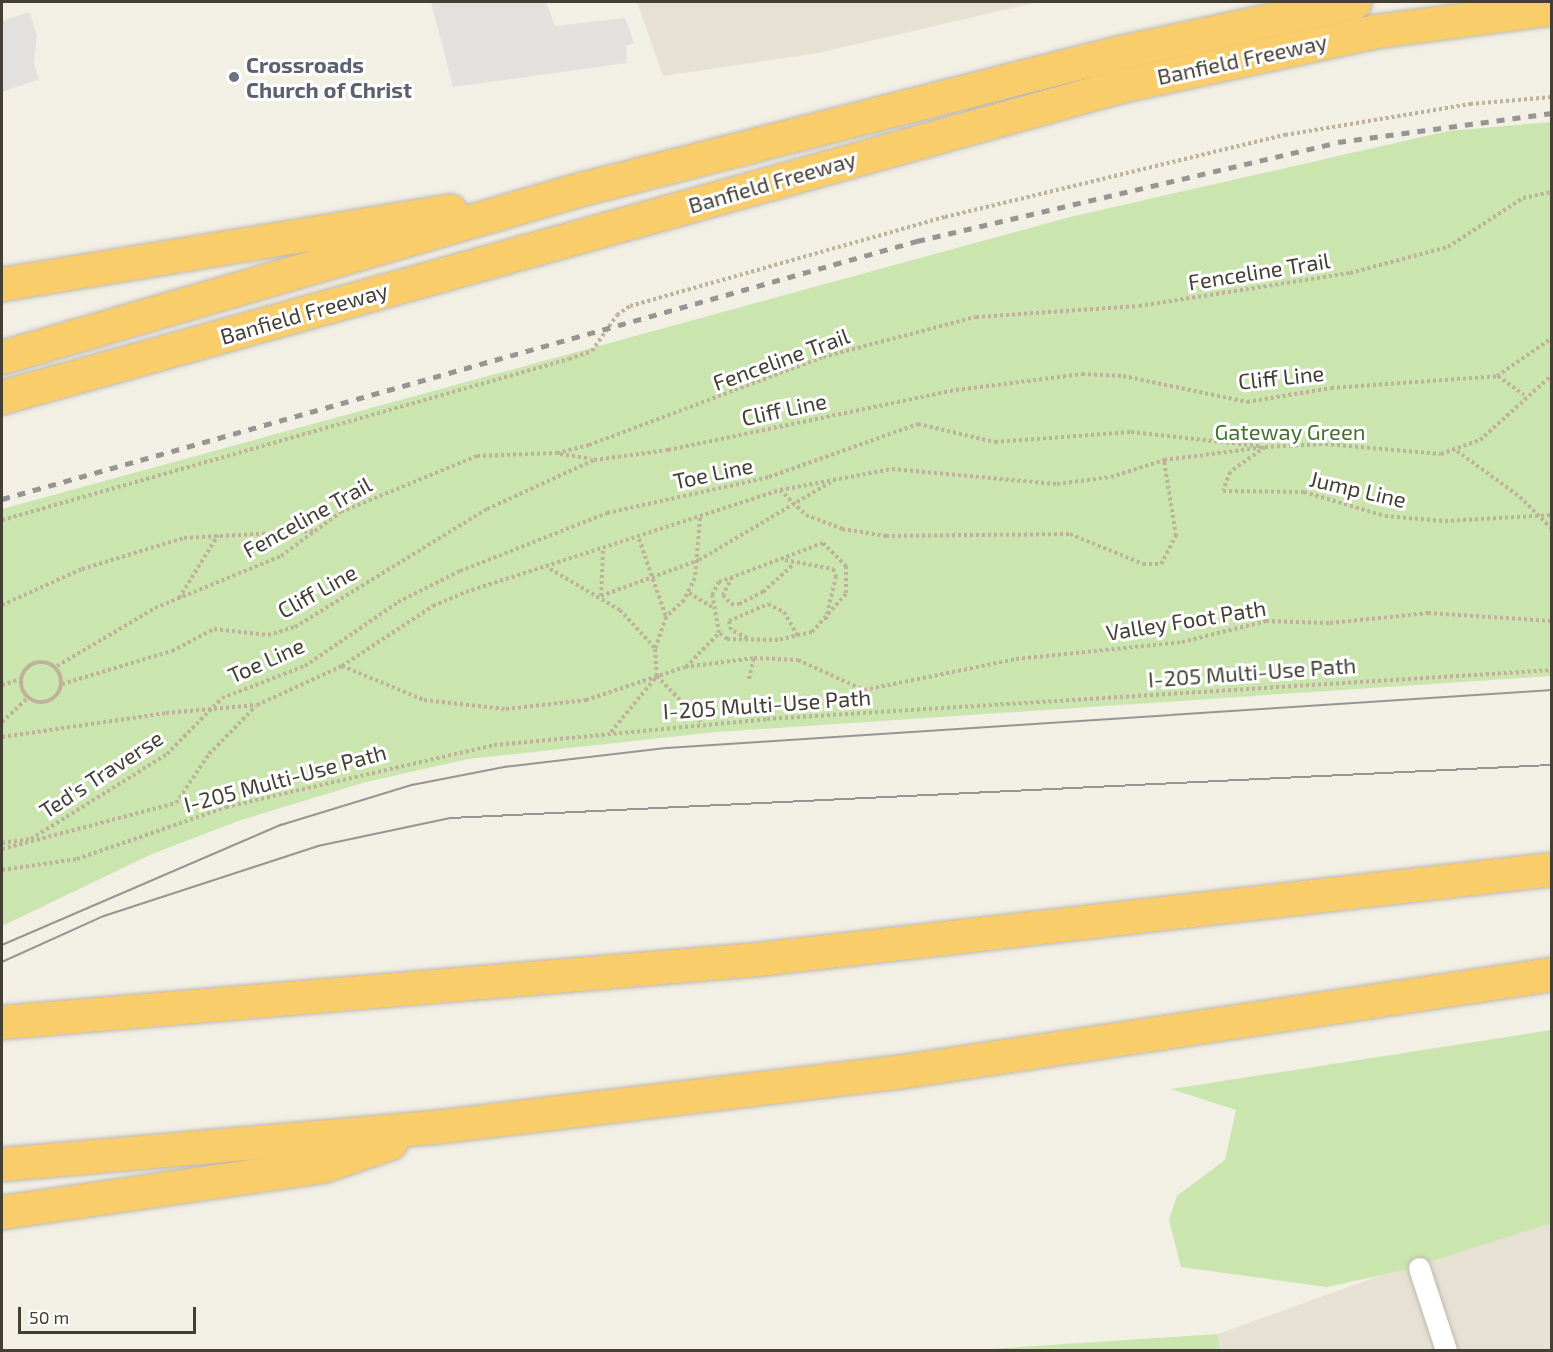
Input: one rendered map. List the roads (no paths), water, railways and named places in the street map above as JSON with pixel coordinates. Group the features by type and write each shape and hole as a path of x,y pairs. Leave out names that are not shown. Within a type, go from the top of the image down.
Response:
{"highway":[{"name":"Banfield Freeway","path":"2,357 581,189 1112,54 1354,2"},
{"name":"Banfield Freeway","path":"2,398 1120,86 1365,33 1551,8"},
{"path":"2,284 581,189"},
{"path":"2,1022 734,962 1551,869"},
{"path":"2,1164 434,1127 1019,1056 1551,974"},
{"path":"2,1212 322,1167 434,1127"}],"street":[{"path":"1419,1268 1446,1350"}],"tram line":[{"path":"2,945 281,825 412,785 505,767 667,748 1552,690"},
{"path":"2,962 104,916 318,846 451,818 1552,765"}],"railway":[{"path":"2,499 917,241 1338,142 1552,113"}],"place":[{"name":"Crossroads Church of Christ","path":"234,77"}],"park label":[{"name":"Gateway Green","path":"1290,432"}]}
